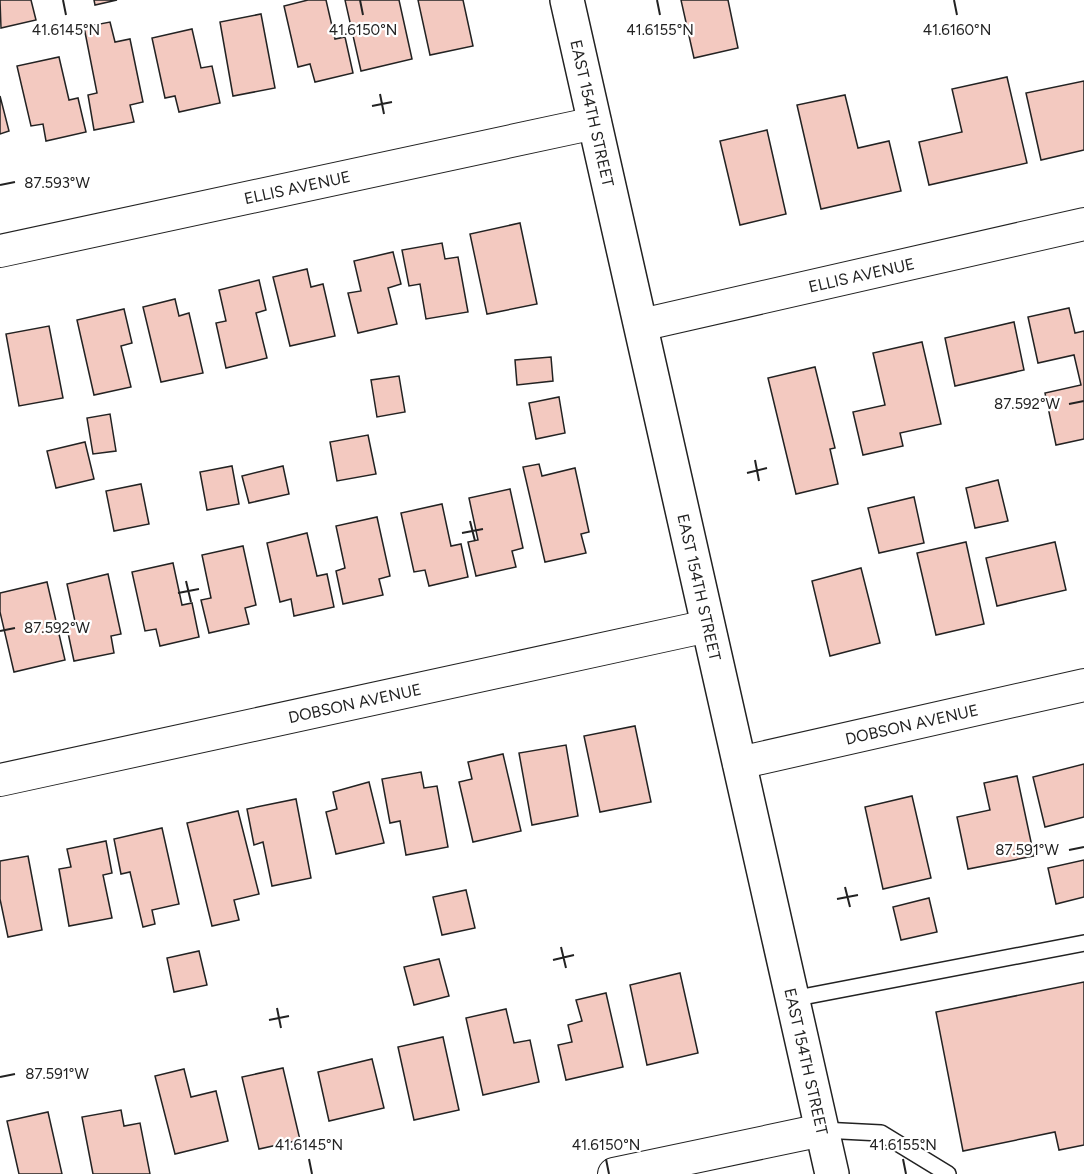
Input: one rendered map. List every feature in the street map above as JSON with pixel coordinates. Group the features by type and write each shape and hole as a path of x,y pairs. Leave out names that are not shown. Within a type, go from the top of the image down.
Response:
{"street":[{"name":"EAST 154TH STREET","path":"567,0 832,1174"},
{"name":"ELLIS AVENUE","path":"0,251 594,123"},
{"name":"ELLIS AVENUE","path":"640,325 1084,224"},
{"name":"DOBSON AVENUE","path":"0,780 708,626"},
{"name":"DOBSON AVENUE","path":"739,763 1084,685"},
{"path":"614,1174 822,1130"}],"lane":[{"path":"792,999 1084,943"},
{"path":"822,1130 881,1132 948,1174"}],"building":[{"path":"0,0 31,0 36,20 1,28"},
{"path":"94,0 117,0 95,5"},
{"path":"308,0 326,0 335,39 345,37 353,73 315,82 310,64 298,67 284,6"},
{"path":"345,0 399,0 412,59 361,71"},
{"path":"418,0 463,0 473,46 430,55"},
{"path":"681,0 728,0 738,48 694,58"},
{"path":"261,14 275,88 233,96 220,22"},
{"path":"110,22 115,42 130,39 143,102 130,105 134,122 94,130 88,95 97,93 84,27"},
{"path":"192,29 201,68 212,66 220,103 179,112 175,96 165,98 152,38"},
{"path":"59,57 69,100 78,98 86,132 46,141 43,124 31,126 17,66"},
{"path":"1007,77 1027,163 929,185 919,142 962,132 952,89"},
{"path":"1084,81 1084,150 1041,160 1026,93"},
{"path":"845,95 858,148 889,141 901,191 821,209 797,105"},
{"path":"0,96 9,131 0,134"},
{"path":"767,130 786,214 740,225 720,141"},
{"path":"520,223 537,304 487,314 470,234"},
{"path":"442,243 445,259 458,257 468,312 426,319 420,284 409,286 402,250"},
{"path":"393,252 401,284 388,288 397,324 358,333 348,293 361,291 354,261"},
{"path":"307,269 311,287 323,284 335,336 290,346 273,277"},
{"path":"259,280 266,310 256,313 267,358 226,368 216,323 226,321 219,290"},
{"path":"175,299 179,316 189,313 203,373 161,382 143,307"},
{"path":"1069,308 1075,333 1084,331 1084,439 1056,445 1045,393 1081,385 1074,355 1038,363 1028,317"},
{"path":"124,309 132,343 121,346 131,387 94,395 77,320"},
{"path":"1014,322 1024,370 955,386 945,338"},
{"path":"49,326 63,398 19,406 6,334"},
{"path":"922,342 941,424 900,433 903,446 863,455 853,412 885,405 873,353"},
{"path":"551,357 553,381 517,385 515,360"},
{"path":"815,367 835,448 830,449 838,484 796,494 768,378"},
{"path":"399,376 405,412 377,417 371,380"},
{"path":"559,397 565,433 536,439 529,403"},
{"path":"110,414 116,451 93,454 87,418"},
{"path":"368,435 376,474 337,481 330,442"},
{"path":"85,442 94,479 56,488 47,451"},
{"path":"539,464 542,476 575,468 589,532 581,534 586,553 545,562 523,467"},
{"path":"232,466 239,504 207,510 200,472"},
{"path":"283,466 289,494 249,503 242,476"},
{"path":"998,480 1008,521 975,528 966,488"},
{"path":"141,484 149,524 114,531 106,491"},
{"path":"510,489 523,548 512,551 516,567 476,576 468,542 478,540 469,498"},
{"path":"914,497 924,543 879,553 868,508"},
{"path":"442,504 451,546 461,544 468,577 429,586 425,570 414,572 401,513"},
{"path":"377,517 390,576 379,579 383,595 343,604 336,571 345,568 336,526"},
{"path":"307,533 317,576 327,574 334,607 294,616 291,599 280,602 267,543"},
{"path":"966,542 984,624 936,635 917,553"},
{"path":"1055,542 1066,590 997,606 986,558"},
{"path":"243,546 256,605 245,608 249,624 209,633 201,600 211,598 202,555"},
{"path":"173,563 182,605 192,603 199,637 160,646 156,629 145,631 132,572"},
{"path":"861,568 880,643 830,656 812,581"},
{"path":"108,574 121,634 111,636 114,653 74,661 67,628 76,626 67,584"},
{"path":"47,582 65,660 14,672 0,612 0,593"},
{"path":"635,726 651,802 600,812 584,736"},
{"path":"566,745 578,816 532,825 519,753"},
{"path":"503,754 521,831 473,842 459,782 472,779 468,762"},
{"path":"1084,764 1084,817 1045,827 1033,777"},
{"path":"421,772 424,788 437,786 448,847 406,855 400,821 390,823 382,779"},
{"path":"1017,776 1034,856 968,869 957,817 990,810 984,783"},
{"path":"369,782 384,843 336,854 326,812 337,809 333,792"},
{"path":"912,796 931,878 883,889 865,807"},
{"path":"296,799 311,878 272,886 263,842 254,845 247,809"},
{"path":"238,811 259,894 234,900 239,920 212,926 187,823"},
{"path":"162,828 179,904 152,910 155,924 143,927 130,872 121,874 114,839"},
{"path":"106,841 112,873 103,875 112,918 69,926 59,869 71,867 67,849"},
{"path":"28,856 42,930 8,937 0,899 0,861"},
{"path":"1084,860 1084,897 1056,904 1048,868"},
{"path":"466,890 475,928 442,935 433,897"},
{"path":"929,898 937,932 901,940 893,907"},
{"path":"199,951 207,985 174,992 167,958"},
{"path":"439,959 449,996 414,1005 404,967"},
{"path":"680,973 698,1053 647,1065 630,985"},
{"path":"1084,982 1084,1145 1059,1150 1055,1132 963,1151 936,1012"},
{"path":"606,993 623,1067 566,1080 558,1045 572,1042 568,1025 582,1021 576,1000"},
{"path":"506,1009 514,1043 530,1040 539,1082 483,1095 466,1018"},
{"path":"443,1037 459,1110 414,1120 398,1047"},
{"path":"372,1059 384,1108 329,1121 318,1072"},
{"path":"283,1068 300,1140 259,1149 242,1077"},
{"path":"184,1069 191,1097 216,1091 228,1141 175,1154 155,1076"},
{"path":"121,1110 124,1126 140,1123 150,1174 93,1174 82,1117"},
{"path":"48,1112 62,1174 19,1174 7,1121"}]}
